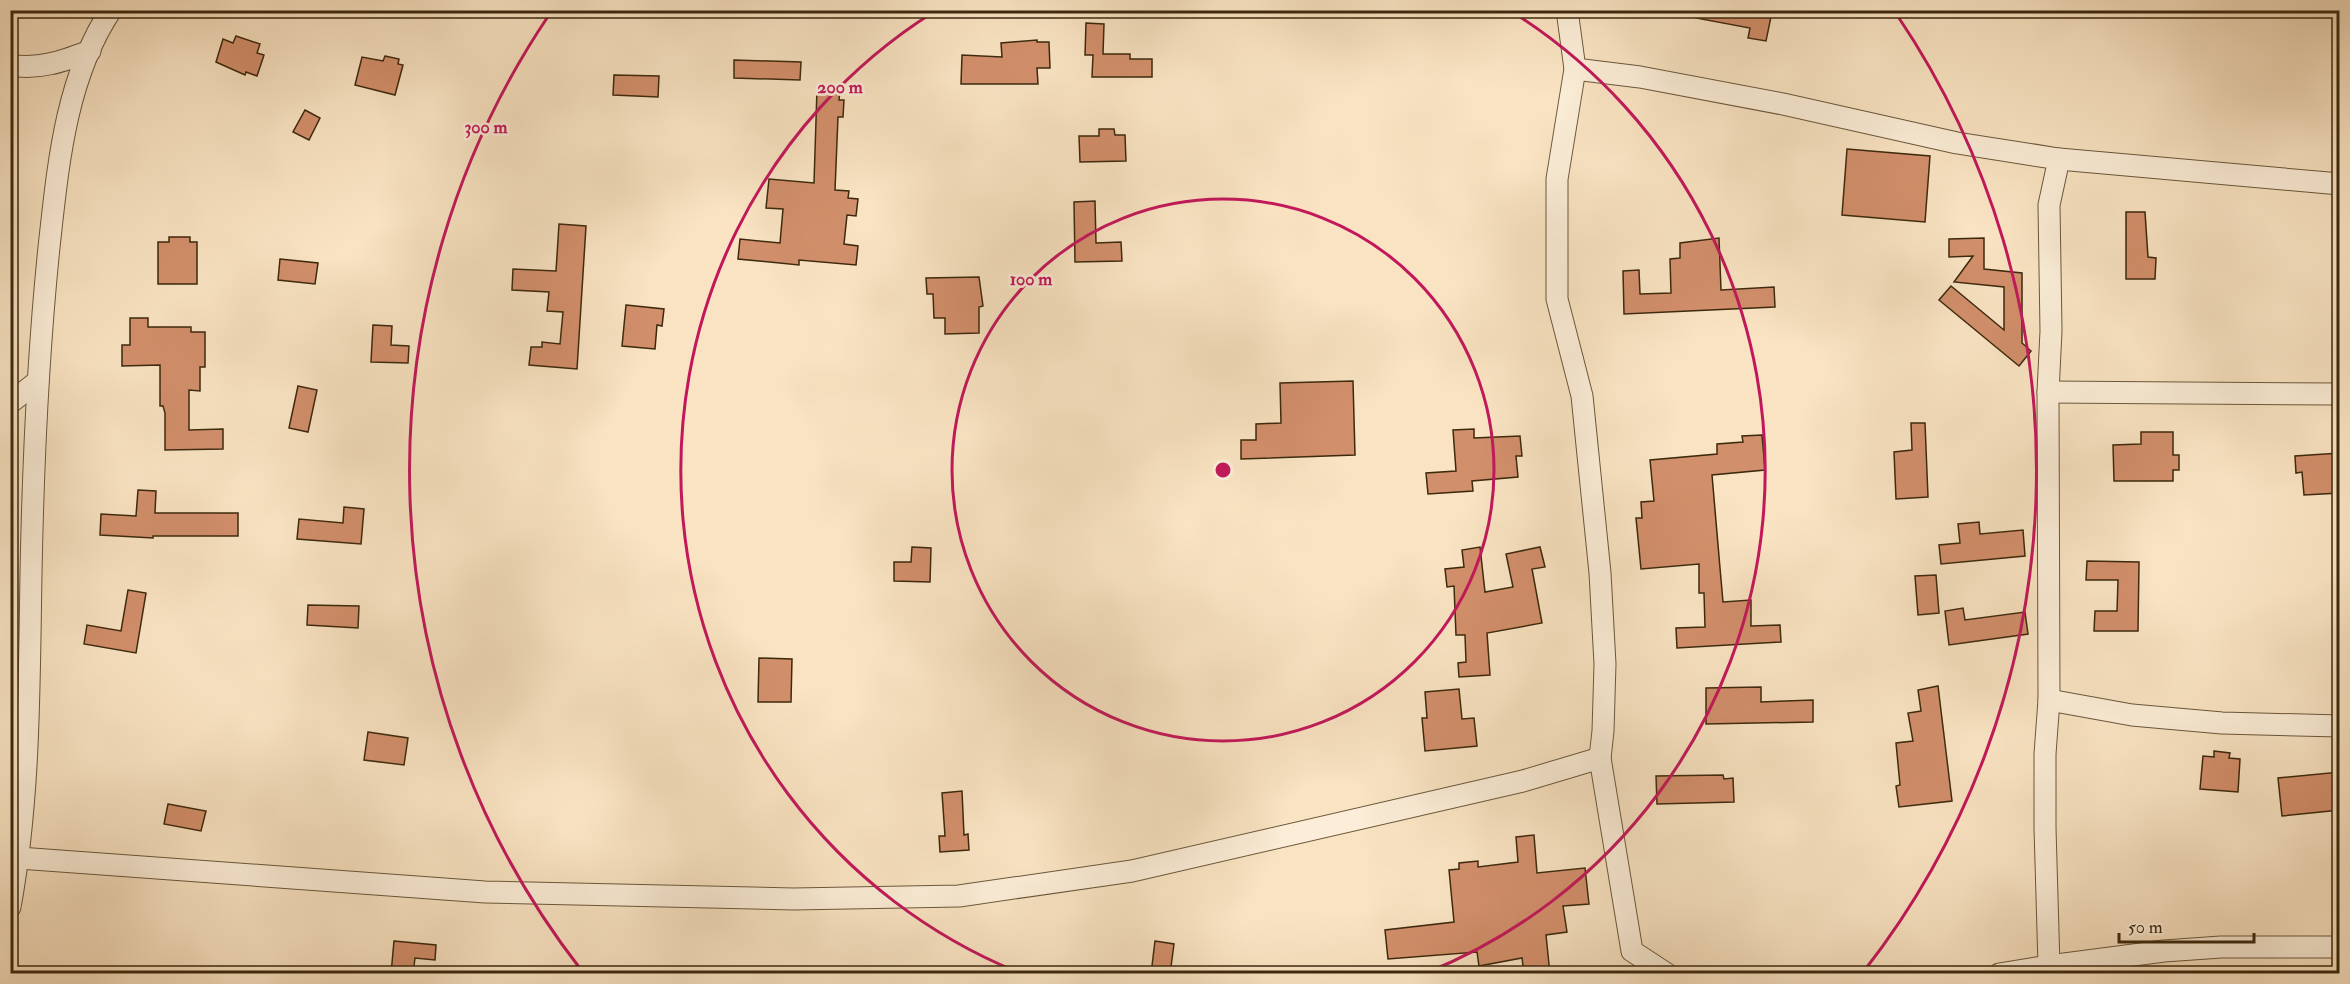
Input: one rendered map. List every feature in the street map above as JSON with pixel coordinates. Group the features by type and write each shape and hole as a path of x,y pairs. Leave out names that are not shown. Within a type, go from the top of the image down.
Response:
{"street":[{"path":"10,907 19,858 29,705 39,343 57,178 72,101 90,51 111,10"},
{"path":"1567,10 1575,69 1557,179 1557,298 1582,396 1600,573 1605,664 1604,730 1600,758 1632,951 1668,974"},
{"path":"10,65 28,68 53,65 90,51"},
{"path":"1575,69 1640,77 1784,104 1957,143 2059,159 2340,184"},
{"path":"2049,966 2045,754 2049,700 2048,392 2051,331 2049,205 2059,159"},
{"path":"10,403 38,381"},
{"path":"2048,392 2340,394"},
{"path":"2049,700 2132,715 2222,723 2340,726"},
{"path":"19,858 485,892 795,899 959,896 1132,871 1523,781 1600,758"},
{"path":"1999,974 2164,951 2221,947 2340,947"}],"building":[{"path":"1697,10 1772,12 1766,41 1748,38 1750,28 1696,18"},
{"path":"1086,23 1104,24 1103,54 1130,54 1130,59 1152,59 1152,77 1092,77 1093,55 1085,55"},
{"path":"236,36 260,44 257,53 264,55 257,76 246,72 245,75 216,62 223,39 233,43"},
{"path":"1037,40 1037,42 1049,42 1050,68 1037,68 1038,84 961,84 962,55 1002,57 1001,43"},
{"path":"385,56 399,59 398,64 403,65 395,95 355,85 362,57 383,61"},
{"path":"734,60 801,62 800,80 734,78"},
{"path":"614,75 659,76 658,97 613,95"},
{"path":"817,89 840,90 839,100 844,100 843,117 838,117 835,190 849,191 848,198 858,199 856,216 847,215 844,244 858,246 856,265 799,260 799,265 738,259 740,239 780,243 783,209 766,208 769,179 814,183"},
{"path":"305,110 320,118 309,140 293,132"},
{"path":"1099,129 1114,129 1115,135 1125,135 1126,161 1080,162 1079,136 1099,136"},
{"path":"1847,149 1930,156 1925,222 1842,215"},
{"path":"1095,201 1096,243 1121,242 1122,261 1075,262 1074,202"},
{"path":"2126,212 2145,212 2148,257 2156,258 2155,279 2126,279"},
{"path":"559,224 586,226 577,369 529,365 531,347 542,347 542,342 560,344 563,312 547,311 549,292 512,290 513,269 556,271"},
{"path":"169,237 190,237 190,242 197,242 197,284 158,284 158,242 169,242"},
{"path":"1719,238 1721,290 1774,287 1775,307 1624,314 1623,271 1639,270 1640,294 1671,293 1670,259 1680,258 1680,243"},
{"path":"1984,238 1984,269 2022,273 2022,343 2031,351 2019,366 1939,300 1951,286 2004,330 2004,287 1954,282 1973,256 1949,257 1949,239"},
{"path":"280,259 318,263 315,284 278,280"},
{"path":"979,277 983,306 979,307 979,333 945,334 945,318 934,318 933,294 927,294 926,278"},
{"path":"626,305 664,309 662,326 657,325 655,349 622,346"},
{"path":"130,318 148,318 148,327 191,327 191,332 205,332 205,367 200,367 200,391 189,390 189,430 223,429 223,449 165,450 165,413 163,406 160,406 160,365 122,366 122,345 130,345"},
{"path":"373,325 392,326 391,345 409,346 408,363 371,362"},
{"path":"1353,381 1355,455 1241,459 1241,440 1256,440 1256,424 1281,423 1280,383"},
{"path":"298,386 317,390 308,432 289,428"},
{"path":"1911,423 1925,423 1928,497 1896,499 1894,452 1912,450"},
{"path":"1474,429 1474,438 1520,436 1522,456 1516,456 1518,477 1472,481 1473,491 1428,494 1426,473 1456,471 1453,430"},
{"path":"2141,432 2173,432 2173,455 2179,455 2179,470 2173,470 2173,481 2114,481 2113,445 2141,444"},
{"path":"1762,435 1765,470 1712,475 1723,602 1751,600 1751,626 1780,625 1781,642 1677,648 1676,628 1705,627 1704,593 1699,593 1699,564 1641,569 1636,518 1642,518 1641,502 1654,501 1650,460 1717,454 1717,444 1743,442 1742,436"},
{"path":"2340,453 2340,493 2304,495 2302,472 2296,473 2295,456"},
{"path":"138,490 156,491 155,513 238,513 238,536 153,536 153,538 100,535 101,514 136,516"},
{"path":"344,507 364,509 361,544 297,539 299,519 343,523"},
{"path":"1979,522 1980,534 2023,530 2025,556 1941,564 1939,545 1960,543 1958,524"},
{"path":"912,547 931,548 930,582 894,581 894,562 911,562"},
{"path":"1480,547 1485,592 1513,587 1506,554 1540,547 1545,567 1532,569 1542,623 1487,633 1490,675 1459,677 1458,663 1466,662 1465,635 1456,635 1454,586 1447,587 1445,569 1464,567 1462,550"},
{"path":"2087,561 2139,562 2138,631 2094,631 2095,611 2117,611 2118,580 2086,580"},
{"path":"1936,575 1939,613 1918,615 1915,576"},
{"path":"128,590 146,593 136,653 84,644 87,625 121,631"},
{"path":"308,605 359,606 358,628 307,625"},
{"path":"1963,608 1965,620 2025,612 2028,634 1949,645 1945,611"},
{"path":"759,658 792,659 791,702 758,702"},
{"path":"1938,686 1952,801 1899,807 1896,786 1900,785 1896,743 1913,741 1908,713 1921,711 1918,690"},
{"path":"1761,687 1761,702 1813,700 1813,722 1706,724 1706,688"},
{"path":"1459,689 1462,719 1474,718 1477,746 1425,751 1422,718 1427,718 1425,692"},
{"path":"368,732 408,738 404,765 364,760"},
{"path":"2214,751 2230,753 2229,758 2240,759 2238,792 2200,789 2203,756 2214,757"},
{"path":"2340,772 2340,810 2282,816 2278,778"},
{"path":"1723,775 1724,779 1733,778 1734,802 1657,804 1656,776"},
{"path":"962,791 964,835 968,834 969,850 940,852 939,836 945,836 942,793"},
{"path":"168,804 206,811 201,831 164,824"},
{"path":"1534,835 1537,873 1585,868 1589,904 1563,906 1567,932 1546,935 1550,974 1524,974 1522,958 1479,966 1477,952 1388,959 1385,930 1454,922 1449,870 1459,869 1459,863 1478,861 1478,867 1518,862 1516,837"},
{"path":"394,941 436,945 435,960 415,958 413,974 391,974"},
{"path":"1155,941 1174,944 1170,974 1151,974"}]}
